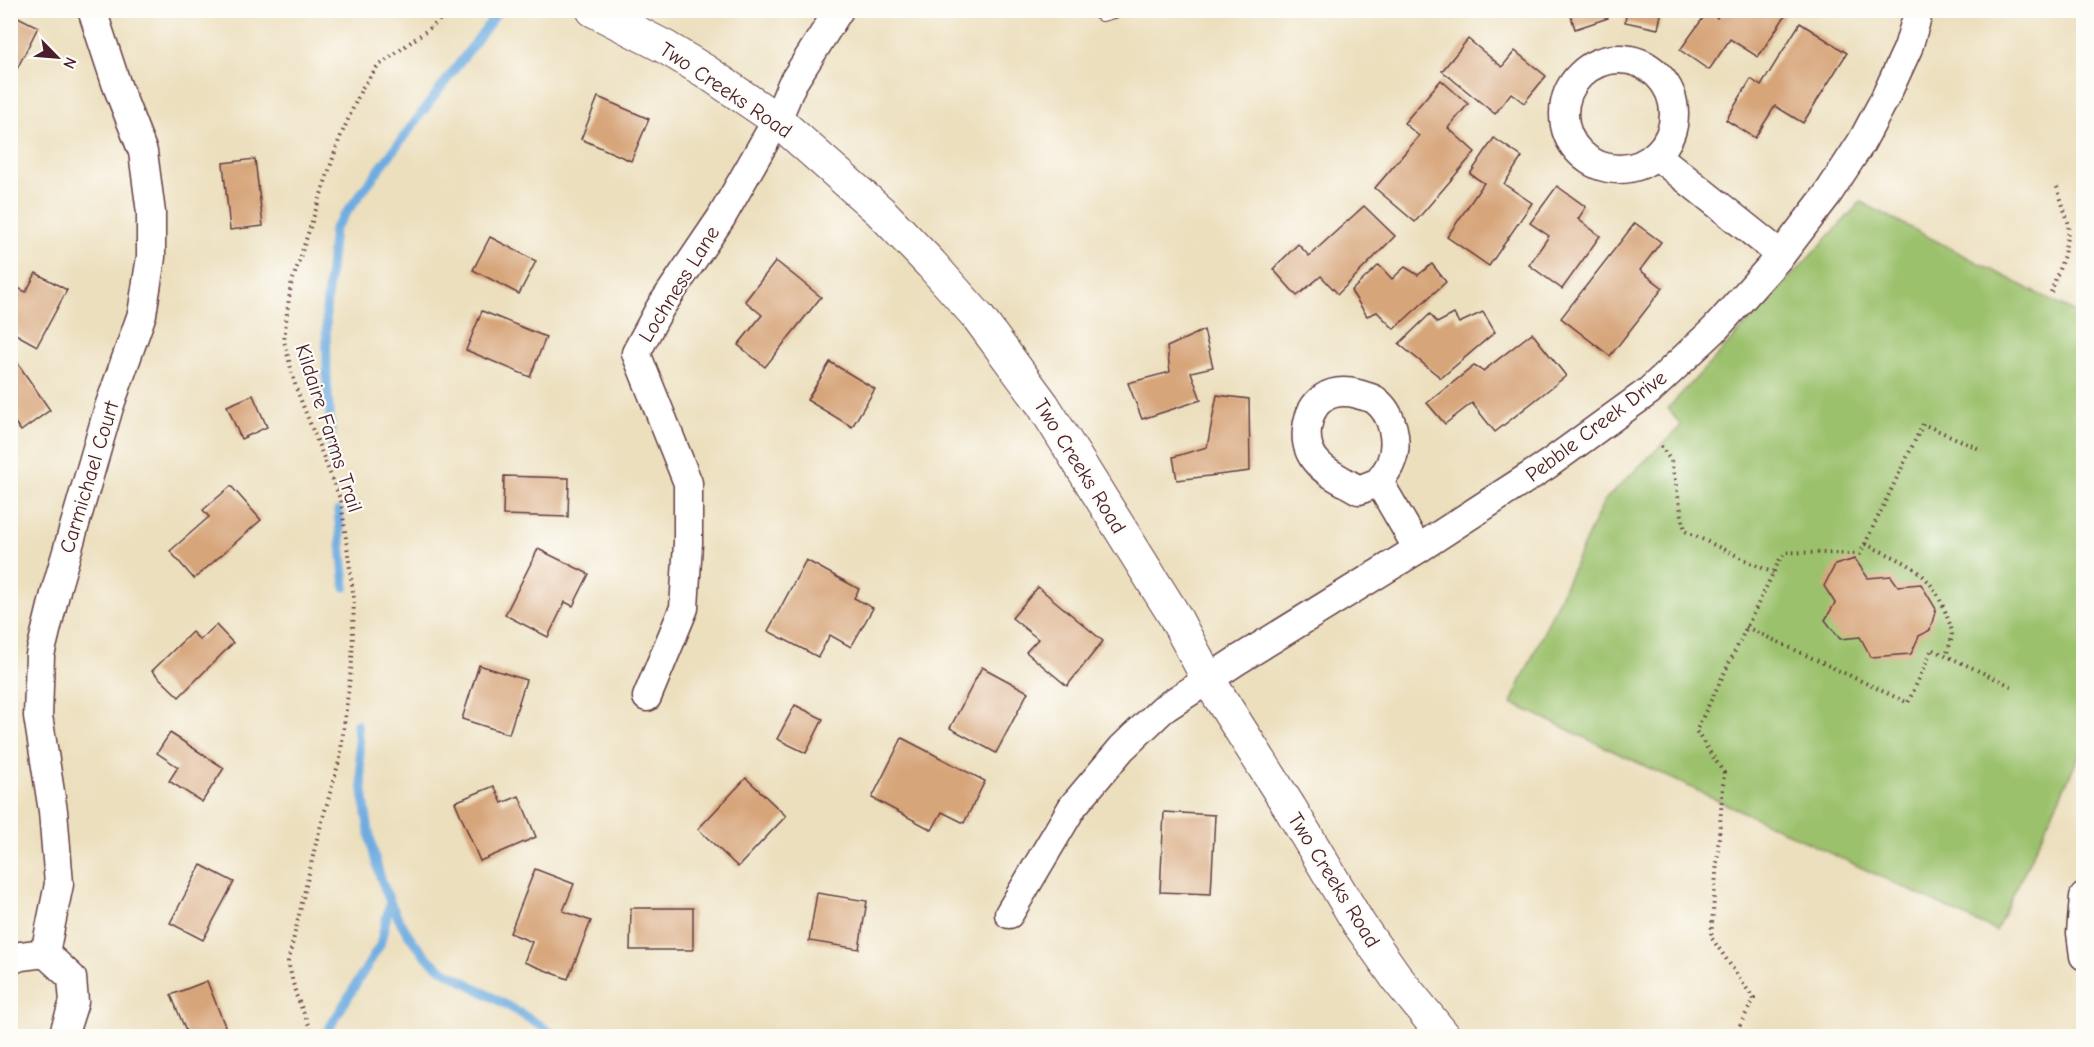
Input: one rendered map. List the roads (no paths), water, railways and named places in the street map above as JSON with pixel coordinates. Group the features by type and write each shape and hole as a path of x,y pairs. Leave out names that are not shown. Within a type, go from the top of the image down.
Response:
{"street":[{"name":"Carmichael Court","path":"45,953 59,884 52,811 38,716 40,655 57,586 109,407 142,314 151,257 151,213 143,152 116,83 92,10"},
{"name":"Two Creeks Road","path":"593,10 665,47 777,120 881,212 978,318 1043,405 1174,615 1208,679 1290,808 1359,924 1399,981 1444,1036"},
{"path":"777,120 792,84 839,10"},
{"name":"Pebble Creek Drive","path":"1009,914 1073,806 1122,748 1163,709 1547,465 1649,391 1714,330 1781,255 1827,195 1861,143 1908,48 1919,10"},
{"name":"Lochness Lane","path":"647,697 684,608 688,543 688,483 636,353 660,308 721,218 777,120"},
{"path":"1656,155 1781,255"},
{"path":"1379,482 1418,549"},
{"path":"2083,941 2084,897"},
{"path":"10,960 45,953 72,978 74,1002 63,1036"}],"lane":[{"path":"1096,10 1102,14 1117,10"}],"waterway":[{"path":"334,468 327,383 326,310 334,229 495,16"},
{"path":"338,511 345,587"},
{"path":"357,724 367,819 373,851 394,911 411,938 440,968 556,1036"},
{"path":"325,1035 380,945 390,902"}]}
